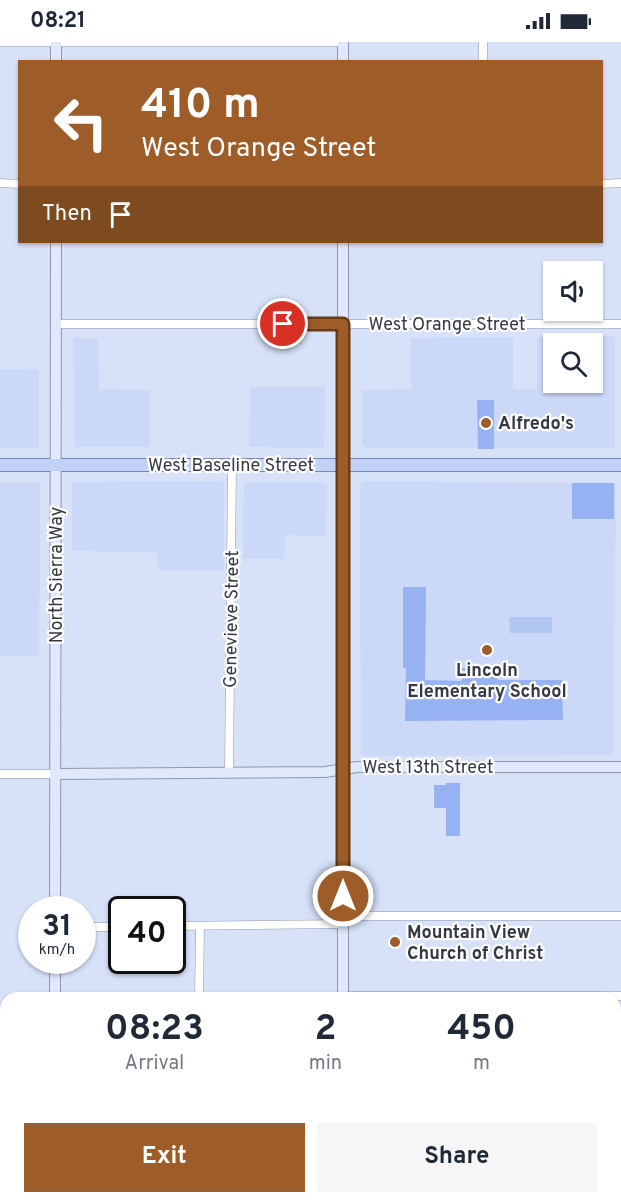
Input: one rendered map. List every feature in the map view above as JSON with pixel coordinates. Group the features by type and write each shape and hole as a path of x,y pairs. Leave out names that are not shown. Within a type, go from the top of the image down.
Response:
{"main road":[{"name":"West Baseline Street","path":"0,465 621,465"}],"street":[{"path":"0,42 343,42 343,60"},
{"path":"56,42 56,60"},
{"path":"483,42 483,60"},
{"path":"0,183 18,183"},
{"path":"603,184 621,183"},
{"name":"North Sierra Way","path":"55,896 56,243"},
{"path":"343,243 343,992"},
{"name":"West Orange Street","path":"56,324 621,324"},
{"name":"Genevieve Street","path":"229,772 232,465"},
{"name":"West 13th Street","path":"56,774 325,772 357,767 621,767"},
{"path":"0,774 56,774"},
{"path":"186,926 343,920 621,916"},
{"path":"199,992 200,926"},
{"path":"55,974 55,992"}],"shaded area":[{"path":"603,336 615,336 615,448 367,448 362,445 362,390 411,389 411,338 513,337 513,389 537,389 537,337 543,337 543,393 603,393"},
{"path":"73,338 98,339 99,389 150,390 150,447 75,447"},
{"path":"0,369 39,370 39,448 0,448"},
{"path":"250,387 325,387 324,448 249,447"},
{"path":"222,481 224,485 224,570 158,570 157,552 72,551 72,482"},
{"name":"Lincoln Elementary School","path":"365,481 614,482 616,484 613,755 363,756 361,753 360,484"},
{"path":"245,482 321,482 327,485 326,536 285,535 284,559 243,559"},
{"path":"0,483 40,483 39,656 0,656"},
{"path":"509,617 552,617 552,633 510,633"}],"building":[{"name":"Alfredo's","path":"477,400 494,400 494,449 478,449"},
{"path":"572,483 614,483 614,519 572,519"},
{"path":"403,587 426,587 425,680 462,681 462,668 498,668 498,680 562,680 563,720 405,721"},
{"path":"446,783 460,783 460,836 446,836 446,808 434,808 434,785 446,785"}],"place":[{"name":"Alfredo's","path":"486,423"},
{"name":"Lincoln Elementary School","path":"487,650"},
{"name":"Mountain View Church of Christ","path":"395,942"}],"route":[{"path":"283,324 343,324 343,896"}]}
